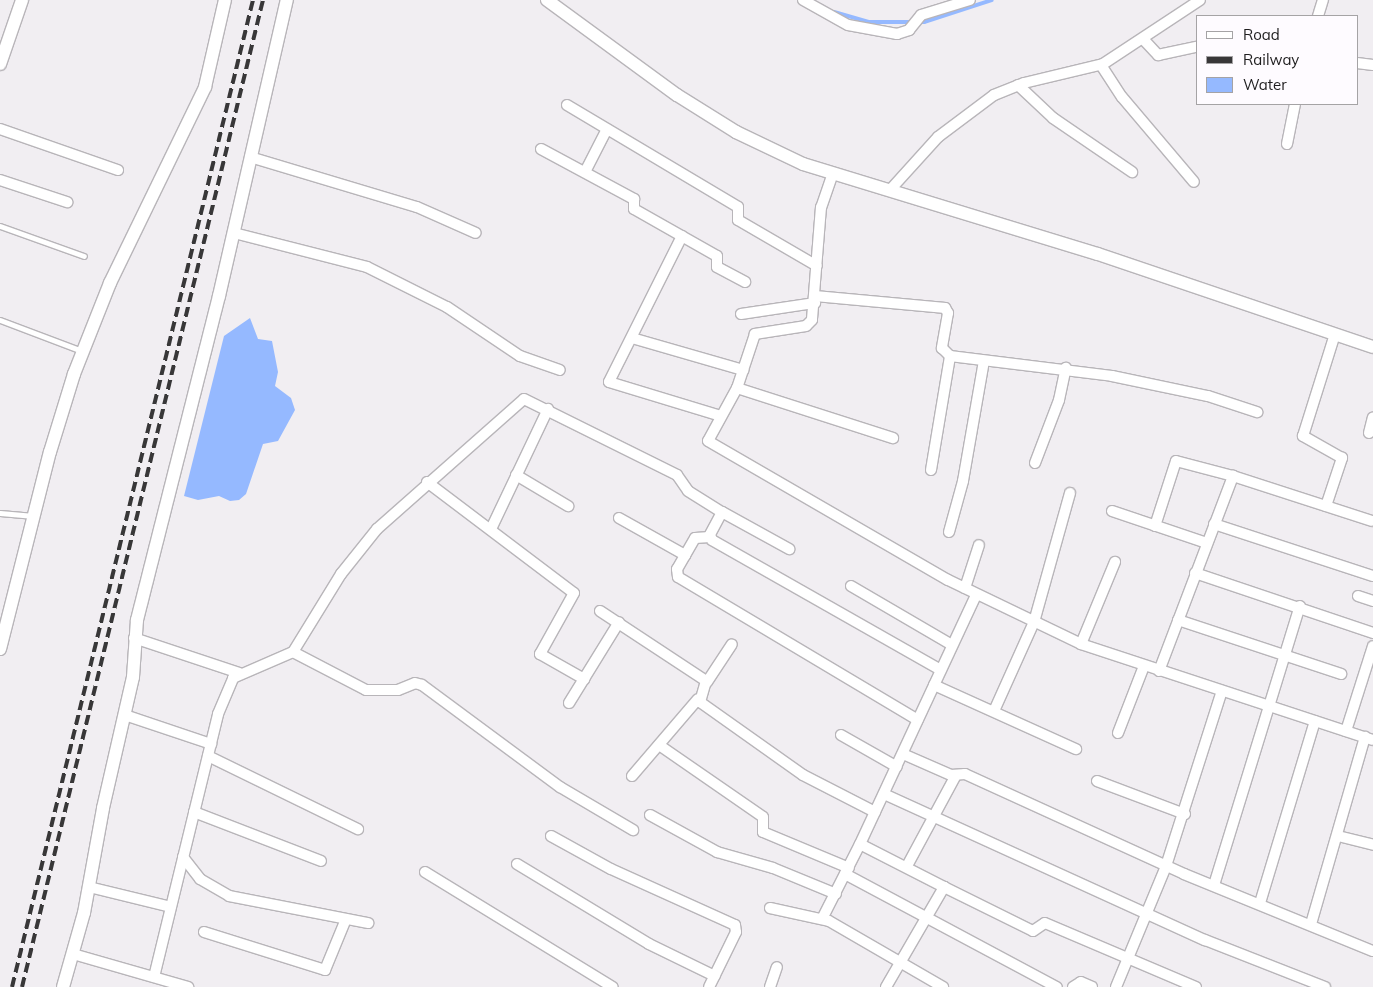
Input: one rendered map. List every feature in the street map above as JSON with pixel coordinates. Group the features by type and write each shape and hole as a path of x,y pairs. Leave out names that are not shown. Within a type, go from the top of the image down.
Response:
{"street":[{"path":"0,64 22,0"},
{"path":"0,649 34,516 82,351 110,283 205,87 226,0"},
{"path":"63,987 89,887 133,677 134,638 234,233 287,0"},
{"path":"547,0 677,95 736,132 833,173 1098,254 1373,347"},
{"path":"803,0 826,15 861,29 901,33 916,21 970,0"},
{"path":"890,190 938,137 994,95 1018,85 1101,65 1144,40 1200,0"},
{"path":"1318,15 1323,0"},
{"path":"1144,40 1158,55 1196,46"},
{"path":"1358,63 1373,65"},
{"path":"1101,65 1122,97 1194,182"},
{"path":"1018,85 1053,118 1132,172"},
{"path":"567,105 738,207 738,220 817,266"},
{"path":"1287,144 1295,105"},
{"path":"0,129 118,170"},
{"path":"586,172 607,129"},
{"path":"541,149 634,199 634,209 717,256 717,267 745,282"},
{"path":"250,157 408,204 476,232"},
{"path":"833,173 821,207 812,320 806,326 757,332 737,388 708,436 711,444 976,595 1081,644 1269,707 1369,738 1311,924"},
{"path":"0,180 68,202"},
{"path":"234,233 367,267 447,307 520,356 560,370"},
{"path":"682,236 610,384 720,416"},
{"path":"741,314 815,300 945,308 948,313 942,348 950,356 1066,368 1208,396 1257,412"},
{"path":"1326,506 1342,458 1302,436 1335,334"},
{"path":"632,338 743,370"},
{"path":"931,470 950,356"},
{"path":"949,532 968,455 984,361"},
{"path":"1035,463 1059,400 1066,368"},
{"path":"737,388 893,438"},
{"path":"134,638 239,672 278,661 293,652 341,574 377,529 427,482 522,400 548,409 678,475 688,492 789,550"},
{"path":"491,529 548,409"},
{"path":"1369,433 1373,417"},
{"path":"1155,526 1176,461 1233,476 1372,521"},
{"path":"516,475 568,506"},
{"path":"1159,671 1233,476"},
{"path":"427,482 574,593 540,654 584,679"},
{"path":"994,710 1034,622 1070,492"},
{"path":"1112,511 1207,543"},
{"path":"710,537 722,512"},
{"path":"619,518 685,555"},
{"path":"1214,524 1373,576"},
{"path":"918,720 682,580 676,572 697,535 710,537 941,670"},
{"path":"965,588 978,546"},
{"path":"1081,644 1115,562"},
{"path":"1195,573 1300,606 1373,633"},
{"path":"851,586 952,645"},
{"path":"822,920 903,754 976,595"},
{"path":"1358,596 1373,601"},
{"path":"1214,885 1300,606"},
{"path":"600,611 707,682"},
{"path":"1178,620 1341,674"},
{"path":"569,704 619,622"},
{"path":"632,776 698,699 732,644"},
{"path":"1346,731 1373,646"},
{"path":"293,652 366,690 398,690 415,683 422,685 560,787 633,830"},
{"path":"1118,733 1144,666"},
{"path":"154,977 223,699 239,672"},
{"path":"934,685 994,710 1076,749"},
{"path":"1116,987 1148,914 1185,814 1222,691"},
{"path":"698,699 803,775 875,812"},
{"path":"125,715 211,744"},
{"path":"1260,903 1314,721"},
{"path":"841,735 897,766"},
{"path":"659,745 763,816 762,832 847,871 1057,987"},
{"path":"903,754 956,775 965,774 1166,866 1373,951"},
{"path":"208,756 358,829"},
{"path":"907,866 956,775"},
{"path":"1097,781 1185,814"},
{"path":"884,794 1148,914 1325,987"},
{"path":"194,812 321,861"},
{"path":"650,815 717,852 773,868 836,894"},
{"path":"551,836 611,869 735,925 736,932 709,987"},
{"path":"1338,836 1373,845"},
{"path":"860,844 1033,931 1045,923 1196,987"},
{"path":"183,857 200,879 229,896 368,923"},
{"path":"517,864 649,944 715,976"},
{"path":"425,872 613,987"},
{"path":"89,887 171,907"},
{"path":"886,987 944,887"},
{"path":"770,908 822,920 943,987"},
{"path":"204,932 325,970 346,919"},
{"path":"73,954 188,987"},
{"path":"770,987 778,967"},
{"path":"1073,987 1080,982 1092,987"}],"lane":[{"path":"0,226 84,256"},
{"path":"0,320 82,351"},
{"path":"0,513 34,516"}],"water":[{"path":"250,318 258,339 272,341 278,372 275,386 291,398 295,410 278,441 263,444 246,494 239,500 230,501 219,496 198,500 184,496 224,336"}],"waterway":[{"path":"834,12 869,22 924,22 992,0"}],"railway":[{"path":"12,987 253,0"},
{"path":"22,987 263,0"}]}
